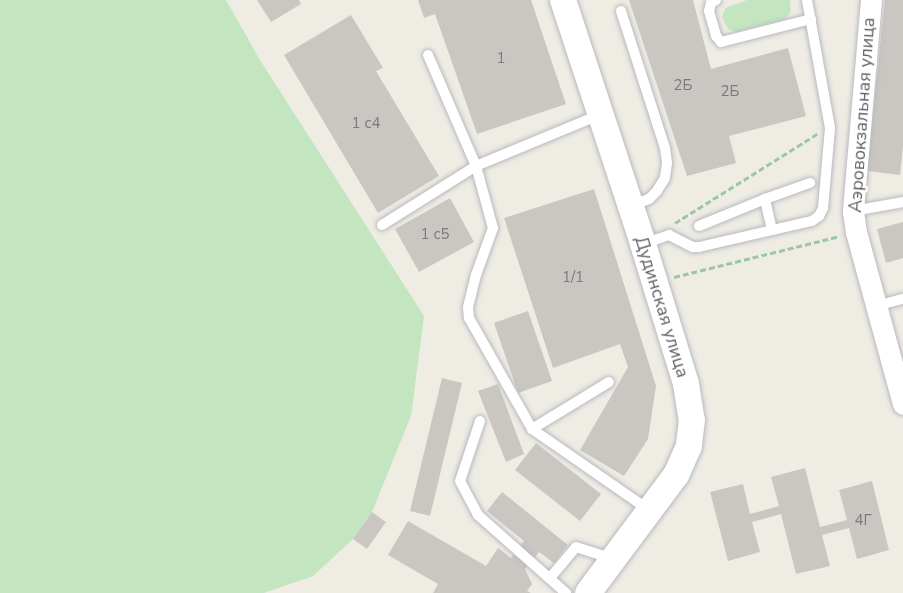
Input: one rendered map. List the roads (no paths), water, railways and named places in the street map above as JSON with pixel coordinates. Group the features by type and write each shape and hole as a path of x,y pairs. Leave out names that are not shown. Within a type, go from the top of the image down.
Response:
{"street":[{"name":"Дудинская улица","path":"563,0 643,244 686,384 692,420 689,446 676,475 588,593"},
{"name":"Аэровокзальная улица","path":"871,0 853,211 856,232 903,404"}],"lane":[{"path":"716,0 711,3 710,11 716,36 722,42 811,19"},
{"path":"643,244 669,235 693,248 812,221 819,216 823,208 831,128 807,0"},
{"path":"621,12 665,148 667,163 664,178 657,191 650,199 630,206"},
{"path":"428,55 476,166 493,228 476,275 468,308 470,318 532,429 650,510"},
{"path":"382,225 476,166 599,115"},
{"path":"699,226 810,183"},
{"path":"765,199 772,230"},
{"path":"853,211 903,202"},
{"path":"876,306 903,299"},
{"path":"532,429 609,382"},
{"path":"480,421 460,481 478,515 566,593"},
{"path":"550,578 576,547 614,559"}]}
